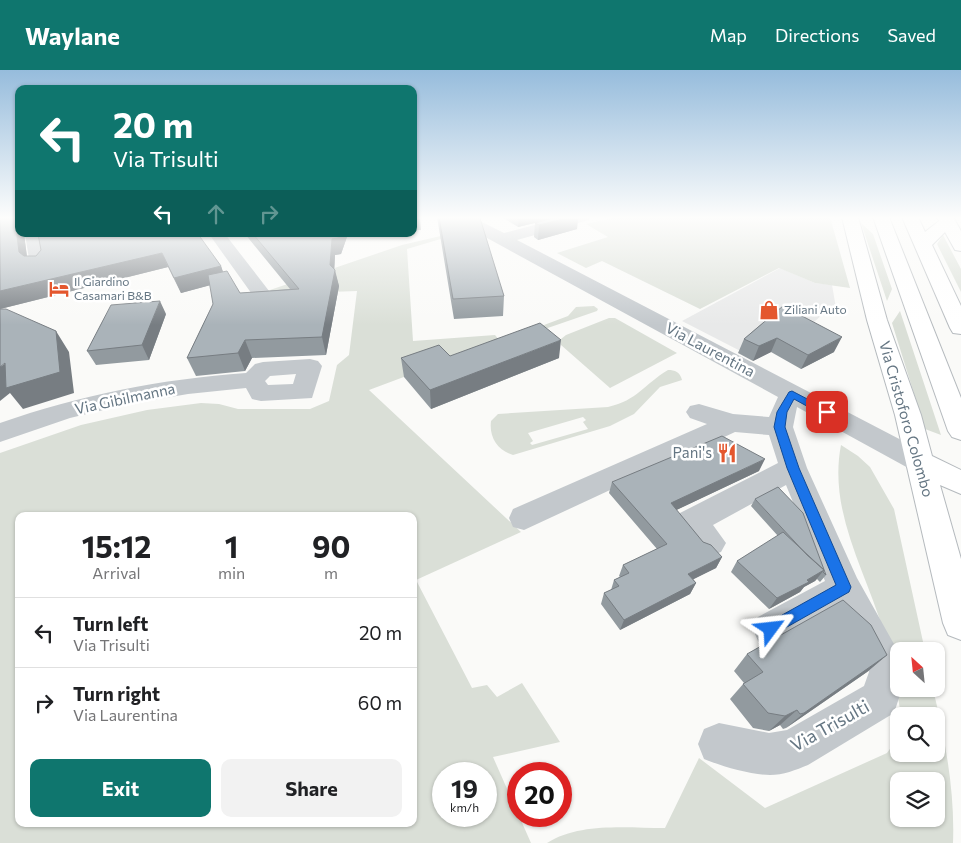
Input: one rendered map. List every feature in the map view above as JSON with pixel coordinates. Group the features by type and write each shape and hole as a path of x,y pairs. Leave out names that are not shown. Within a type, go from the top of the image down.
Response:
{"main road":[{"name":"Via Cristoforo Colombo","path":"859,253 877,320 908,415 961,623"},
{"path":"895,253 961,431"},
{"path":"928,253 953,300 961,328"},
{"path":"877,320 910,292"},
{"name":"Via Laurentina","path":"920,462 961,484"}],"street":[{"path":"37,253 39,265"},
{"path":"231,253 266,300"},
{"name":"Via Laurentina","path":"528,253 920,462"},
{"name":"Via Gibilmanna","path":"0,433 60,413 145,393 197,384 253,380"},
{"path":"699,412 731,422 780,427 782,412 792,394"},
{"path":"524,518 700,439 731,422"},
{"name":"Via Trisulti","path":"719,744 769,754 793,750 880,698 888,671 844,587 793,468 780,427"},
{"path":"710,543 690,522 793,468"},
{"path":"771,629 844,587"}],"shaded area":[{"path":"378,253 407,253 413,341 495,335 500,341 369,390 521,532 417,580 417,512 15,512 15,827 417,827 417,582 472,688 487,685 497,697 522,683 560,742 493,757 495,762 432,762 432,827 497,827 497,766 507,789 507,827 524,827 531,843 0,843 0,453 81,425 147,410 201,403 219,404 238,409 310,409 329,401 337,365 349,355 357,291 274,294 270,290"},
{"path":"557,253 840,253 850,288 815,283 779,268 700,309 602,261 586,268"},
{"path":"871,253 880,253 892,289 887,301"},
{"path":"942,253 953,253 961,269 961,292"},
{"path":"780,268 815,283 832,285 836,308 824,313 793,341 756,359 682,321"},
{"path":"594,306 598,309 597,311 510,341 507,339 568,316 576,307"},
{"path":"900,311 941,435 925,429 892,323"},
{"path":"609,318 615,318 677,353 610,388 561,345 561,339 566,335"},
{"path":"668,370 673,370 679,373 682,380 660,387 634,414 610,426 513,455 498,446 491,432 491,421 498,414 608,407 634,396","holes":["583,417 586,420 583,422 588,429 532,445 530,443 533,441 528,433"]},
{"path":"841,445 858,456 870,467 894,509 923,642 890,642 890,658 884,633 851,541 844,518 838,470"},
{"path":"898,698 935,698 937,707 900,707"},
{"path":"890,749 890,762 945,762 945,749 951,785 953,843 547,843 560,836 589,829 620,827 665,828 699,758 765,808 887,753"}],"building":[{"path":"0,253 20,253 24,256 36,256 38,253 162,253 0,291"},
{"path":"162,253 212,253 221,266 174,278"},
{"path":"269,253 331,253 330,265 335,270 322,337 245,340 238,353 187,358 213,304 208,275 227,271 240,293 299,289"},
{"path":"445,253 491,253 504,296 453,299"},
{"path":"160,301 142,345 87,351 111,305"},
{"path":"783,306 842,337 808,355 777,338 759,346 744,339"},
{"path":"0,309 6,309 56,331 60,372 6,388 5,363 0,367"},
{"path":"540,323 561,340 430,390 401,358 439,345 450,356"},
{"path":"722,436 765,459 671,503 703,542 711,545 722,557 688,574 696,583 624,620 604,593 619,586 614,580 629,573 623,565 667,544 612,482"},
{"path":"778,487 803,513 826,575 823,572 824,570 807,555 755,499"},
{"path":"783,532 824,570 807,580 809,582 777,598 737,561"},
{"path":"843,600 871,625 887,655 804,713 800,714 797,710 785,716 768,713 743,684 763,672 747,654"}],"place":[{"name":"Il Giardino Casamari B&B","path":"59,289"},
{"name":"Ziliani Auto","path":"769,310"},
{"name":"Pani's","path":"727,453"}],"route":[{"path":"771,629 844,587 793,468 780,427 782,412 792,394 827,412"}]}
